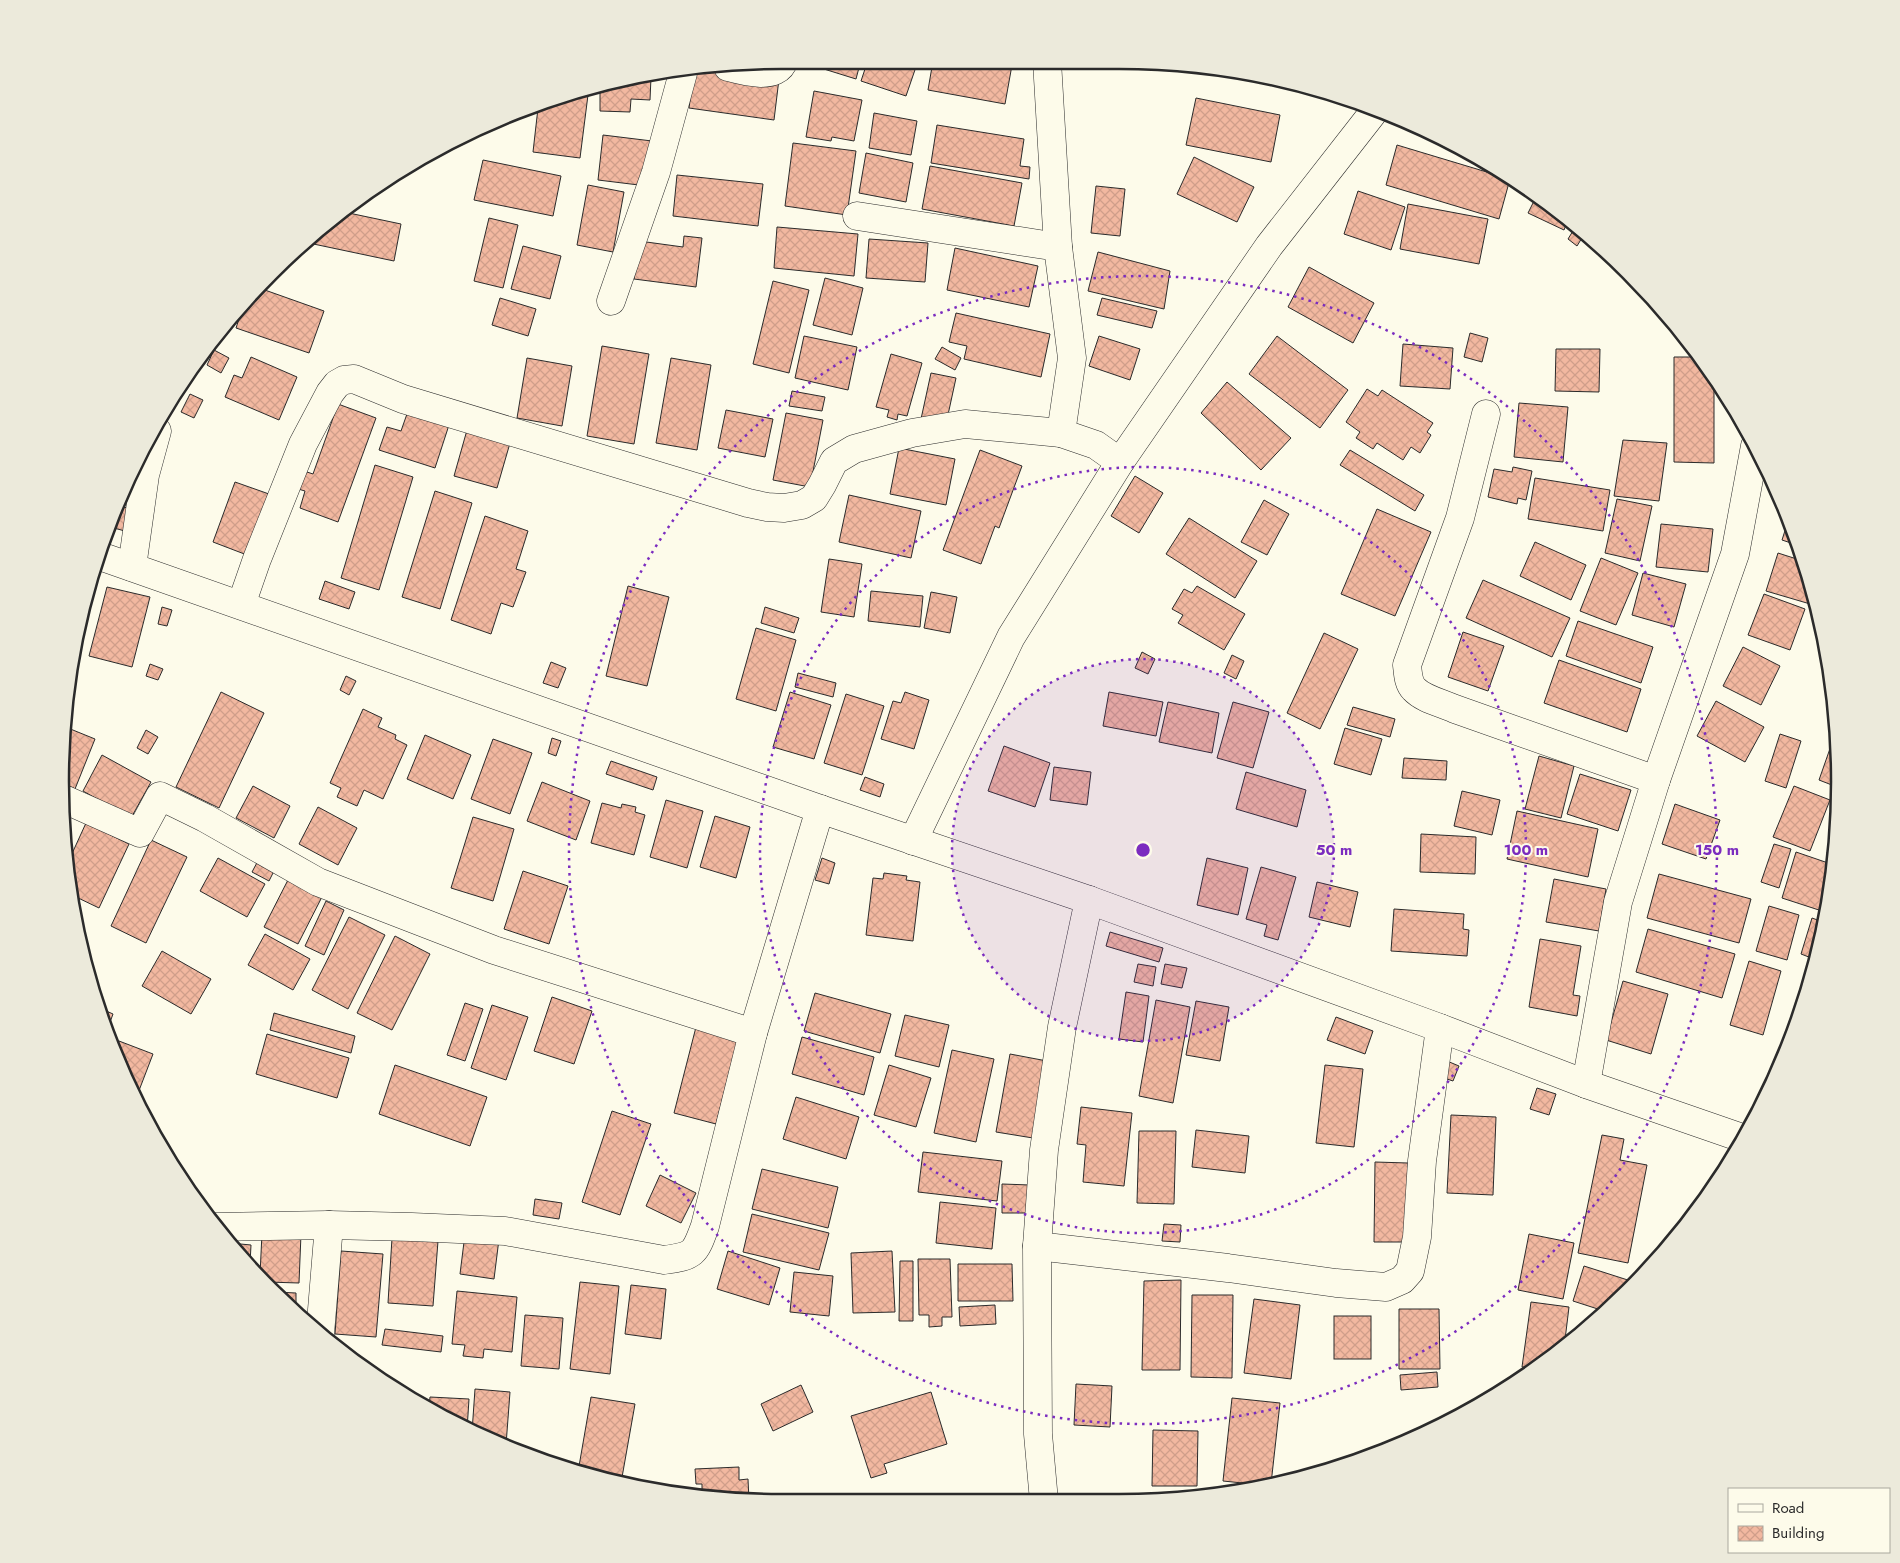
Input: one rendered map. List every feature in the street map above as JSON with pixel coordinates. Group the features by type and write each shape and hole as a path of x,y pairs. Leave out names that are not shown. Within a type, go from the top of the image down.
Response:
{"street":[{"path":"740,70 766,72 776,69"},
{"path":"1047,69 1058,247 1072,358 1061,433"},
{"path":"611,301 656,172 682,76"},
{"path":"914,841 1011,637 1120,462 1268,246 1371,116"},
{"path":"857,216 1058,247"},
{"path":"241,605 257,559 303,444 330,393 337,384 344,380 354,379 413,402 748,503 767,507 784,508 802,505 814,498 834,462 854,449 912,433 965,424 1061,433 1096,444 1120,462"},
{"path":"1486,414 1460,518 1407,665 1413,689 1455,708 1656,780"},
{"path":"132,566 146,475 154,444"},
{"path":"1586,1084 1618,902 1656,780 1735,554 1753,457"},
{"path":"105,558 820,809 1089,900 1440,1028 1586,1084 1737,1136"},
{"path":"69,802 140,833 160,796 205,818 318,882 494,950 753,1033"},
{"path":"226,1227 328,1225 505,1231 664,1260 685,1257 698,1247 705,1226 753,1033 820,809"},
{"path":"1043,1494 1038,1434 1037,1246 1046,1132 1062,1027 1089,900"},
{"path":"1037,1246 1228,1268 1336,1283 1386,1286 1402,1280 1410,1271 1417,1237 1422,1161 1440,1028"},
{"path":"321,1324 328,1225"}],"building":[{"path":"824,69 859,69 856,79"},
{"path":"865,69 915,69 906,96 861,81"},
{"path":"932,69 1011,69 1005,104 928,90"},
{"path":"725,71 779,79 774,120 689,108 694,74"},
{"path":"651,81 650,100 631,99 630,112 600,111 600,92"},
{"path":"814,91 862,100 854,141 832,137 831,141 806,137"},
{"path":"588,96 580,158 533,152 538,112"},
{"path":"1196,98 1280,115 1271,162 1186,145"},
{"path":"874,113 917,121 911,155 869,148"},
{"path":"937,125 1024,139 1020,166 1030,167 1029,179 931,163"},
{"path":"603,135 652,141 647,186 598,180"},
{"path":"793,143 856,151 847,215 785,206"},
{"path":"1397,145 1488,172 1508,185 1499,219 1386,185"},
{"path":"866,153 913,163 906,202 859,193"},
{"path":"1194,157 1254,187 1237,222 1177,194"},
{"path":"483,160 561,176 553,216 474,200"},
{"path":"930,166 1022,183 1014,226 922,209"},
{"path":"677,175 763,184 758,226 673,216"},
{"path":"588,185 624,192 613,252 577,245"},
{"path":"1096,186 1125,189 1120,236 1091,233"},
{"path":"1358,191 1405,207 1391,250 1344,234"},
{"path":"1533,203 1565,227 1564,230 1528,213"},
{"path":"1408,204 1488,219 1479,264 1400,249"},
{"path":"351,214 401,224 394,261 314,244"},
{"path":"489,218 518,225 503,288 474,281"},
{"path":"777,227 858,234 854,276 774,268"},
{"path":"1572,233 1581,240 1577,246 1568,239"},
{"path":"684,236 702,238 696,287 634,279 639,241 683,247"},
{"path":"869,239 928,243 925,282 866,278"},
{"path":"523,246 561,256 550,299 511,289"},
{"path":"955,248 1038,266 1029,307 947,290"},
{"path":"1098,252 1170,271 1164,309 1088,291"},
{"path":"1309,267 1374,303 1353,343 1288,307"},
{"path":"825,278 863,288 852,335 813,325"},
{"path":"773,281 809,290 789,373 753,364"},
{"path":"266,291 324,311 309,353 236,328 238,321"},
{"path":"500,298 536,309 528,336 492,325"},
{"path":"1102,298 1157,311 1152,328 1097,315"},
{"path":"956,313 1050,334 1041,377 964,359 967,346 949,342"},
{"path":"1470,333 1488,338 1482,362 1464,357"},
{"path":"804,336 857,347 848,390 795,378"},
{"path":"1099,336 1140,349 1130,380 1089,366"},
{"path":"1277,336 1348,390 1320,428 1249,374"},
{"path":"1403,344 1453,348 1450,389 1400,386"},
{"path":"602,346 649,354 634,444 587,436"},
{"path":"942,347 961,358 955,370 935,359"},
{"path":"1556,349 1600,349 1599,392 1555,391"},
{"path":"214,350 229,358 221,373 207,365"},
{"path":"891,354 922,363 907,416 898,414 897,420 887,417 889,410 876,407"},
{"path":"251,357 297,377 279,420 225,397 234,375 242,378"},
{"path":"1674,357 1690,357 1714,391 1714,463 1674,462"},
{"path":"527,358 572,366 562,426 517,418"},
{"path":"671,358 711,365 697,450 656,443"},
{"path":"931,373 956,378 946,424 921,419"},
{"path":"1227,382 1291,438 1261,470 1201,413"},
{"path":"1367,389 1378,396 1382,390 1433,423 1427,432 1431,435 1420,453 1411,447 1403,460 1377,443 1373,449 1356,438 1360,432 1346,422"},
{"path":"792,391 825,397 822,411 789,406"},
{"path":"190,394 203,400 194,418 181,412"},
{"path":"1519,403 1568,407 1563,462 1514,457"},
{"path":"338,404 376,418 338,522 300,508 305,491 298,489 304,471 313,474"},
{"path":"726,410 773,419 765,457 718,448"},
{"path":"408,411 449,425 435,468 379,450 387,427 401,431"},
{"path":"786,413 823,420 810,487 773,480"},
{"path":"467,430 510,443 497,488 454,476"},
{"path":"1623,440 1667,443 1659,501 1614,496"},
{"path":"899,448 955,459 946,505 890,494"},
{"path":"980,450 1022,466 999,528 995,526 981,564 943,550"},
{"path":"1350,450 1424,495 1415,511 1340,465"},
{"path":"375,465 413,477 379,590 341,578"},
{"path":"1513,467 1532,471 1526,500 1518,498 1517,504 1488,497 1494,469 1512,472"},
{"path":"1135,476 1163,493 1139,533 1111,516"},
{"path":"1535,478 1610,490 1603,531 1528,519"},
{"path":"235,482 269,494 247,555 213,542"},
{"path":"435,491 472,503 440,609 402,597"},
{"path":"849,495 921,511 911,558 839,542"},
{"path":"1617,499 1652,506 1640,561 1605,553"},
{"path":"1264,500 1289,514 1267,555 1241,542"},
{"path":"124,507 131,509 125,531 116,529"},
{"path":"1377,509 1431,532 1395,616 1341,594"},
{"path":"485,516 528,531 516,569 526,572 513,607 501,603 491,634 451,620"},
{"path":"1189,518 1257,561 1235,598 1166,554"},
{"path":"1661,524 1713,529 1708,572 1656,567"},
{"path":"1785,530 1789,542 1782,540"},
{"path":"1535,542 1586,565 1571,600 1520,576"},
{"path":"1778,553 1795,558 1809,604 1766,591"},
{"path":"1601,558 1638,573 1616,625 1580,611"},
{"path":"829,559 862,564 854,617 821,612"},
{"path":"1643,573 1686,584 1674,627 1632,615"},
{"path":"1483,580 1570,618 1552,657 1466,618"},
{"path":"325,581 355,592 349,609 319,599"},
{"path":"628,586 669,597 647,686 606,676"},
{"path":"1197,586 1245,614 1224,650 1178,623 1183,615 1172,609 1184,589 1192,593"},
{"path":"107,587 150,597 132,667 89,656"},
{"path":"871,591 923,596 920,627 868,621"},
{"path":"931,592 957,597 950,633 924,628"},
{"path":"1764,594 1805,609 1790,650 1748,635"},
{"path":"162,607 172,610 167,626 158,624"},
{"path":"765,607 799,618 794,633 761,623"},
{"path":"1578,621 1653,647 1641,683 1566,656"},
{"path":"756,628 796,640 776,711 736,699"},
{"path":"1463,632 1504,646 1488,691 1448,677"},
{"path":"1324,633 1358,649 1320,729 1287,713"},
{"path":"1743,647 1780,666 1761,705 1723,686"},
{"path":"1142,652 1155,659 1148,674 1135,668"},
{"path":"1232,655 1244,661 1236,679 1224,673"},
{"path":"1559,660 1641,689 1627,732 1544,703"},
{"path":"551,662 566,668 558,688 543,683"},
{"path":"150,664 163,669 158,680 146,676"},
{"path":"798,673 836,683 833,697 795,687"},
{"path":"346,676 356,681 349,695 340,690"},
{"path":"221,692 264,713 219,808 176,787"},
{"path":"790,692 831,705 814,759 773,747"},
{"path":"905,692 929,700 914,749 881,739 893,701 901,703"},
{"path":"1109,692 1163,702 1156,736 1103,726"},
{"path":"846,694 884,706 862,775 824,763"},
{"path":"1716,701 1764,727 1745,762 1697,736"},
{"path":"1168,702 1219,713 1212,753 1159,742"},
{"path":"1233,702 1269,712 1253,768 1217,758"},
{"path":"1353,707 1395,719 1390,737 1347,725"},
{"path":"363,709 382,718 378,727 396,735 395,739 407,745 383,799 364,790 357,806 337,797 341,788 330,783"},
{"path":"1345,728 1382,739 1371,775 1334,764"},
{"path":"71,729 95,739 75,789 69,786"},
{"path":"146,730 158,737 148,754 137,748"},
{"path":"1780,734 1801,741 1786,788 1765,781"},
{"path":"425,735 471,755 453,799 407,779"},
{"path":"552,738 561,741 556,756 548,753"},
{"path":"493,739 532,753 510,814 471,799"},
{"path":"1004,746 1050,763 1035,807 988,791"},
{"path":"1830,748 1831,785 1819,780"},
{"path":"102,755 151,782 131,818 83,791"},
{"path":"1539,756 1574,766 1561,818 1525,809"},
{"path":"1404,758 1447,761 1446,780 1402,778"},
{"path":"611,761 657,777 653,790 606,774"},
{"path":"1054,767 1091,772 1087,805 1050,800"},
{"path":"1246,772 1306,790 1297,827 1236,809"},
{"path":"1580,774 1631,790 1618,831 1567,814"},
{"path":"865,777 884,784 880,797 860,790"},
{"path":"542,782 590,801 576,840 527,821"},
{"path":"253,786 290,806 274,838 236,818"},
{"path":"1794,786 1830,800 1810,851 1773,837"},
{"path":"1462,791 1500,800 1492,835 1454,826"},
{"path":"666,800 703,811 687,868 650,857"},
{"path":"602,803 621,808 622,804 636,807 635,812 645,815 634,855 591,843"},
{"path":"1675,804 1720,820 1706,859 1662,844"},
{"path":"318,807 357,828 338,865 299,844"},
{"path":"1517,811 1598,829 1588,877 1507,859"},
{"path":"715,816 750,827 736,878 700,867"},
{"path":"473,817 514,829 493,901 451,888"},
{"path":"86,823 129,844 99,908 79,898 73,852"},
{"path":"1421,834 1476,837 1475,874 1420,872"},
{"path":"151,840 187,857 146,943 111,926"},
{"path":"1774,844 1791,849 1779,888 1761,882"},
{"path":"1796,852 1826,862 1820,910 1782,898"},
{"path":"260,857 277,865 269,881 252,872"},
{"path":"218,858 265,884 247,917 200,891"},
{"path":"822,858 835,863 829,884 815,880"},
{"path":"1207,858 1248,868 1238,915 1197,905"},
{"path":"1261,867 1296,877 1278,940 1264,936 1267,925 1246,919"},
{"path":"523,871 568,886 549,944 504,929"},
{"path":"884,873 907,876 906,880 920,882 913,941 866,935 873,878 883,879"},
{"path":"291,874 325,891 298,944 264,927"},
{"path":"1659,874 1751,899 1739,943 1647,918"},
{"path":"1554,879 1606,889 1599,931 1546,922"},
{"path":"1317,882 1358,892 1350,927 1309,917"},
{"path":"326,901 344,910 324,955 305,946"},
{"path":"1769,906 1799,915 1787,960 1756,951"},
{"path":"1394,909 1464,914 1463,929 1469,930 1467,956 1391,951"},
{"path":"349,917 385,935 348,1009 312,990"},
{"path":"1812,918 1818,920 1809,957 1801,954"},
{"path":"1648,929 1735,954 1722,998 1636,972"},
{"path":"1110,932 1163,948 1159,962 1106,946"},
{"path":"265,934 310,959 293,990 248,965"},
{"path":"395,936 430,954 392,1030 357,1013"},
{"path":"1540,939 1581,946 1573,995 1580,996 1577,1016 1529,1007"},
{"path":"162,951 211,979 191,1014 142,986"},
{"path":"1749,961 1781,971 1763,1035 1730,1025"},
{"path":"1138,964 1156,967 1153,986 1134,982"},
{"path":"1165,964 1187,968 1182,988 1161,984"},
{"path":"1623,981 1668,994 1651,1054 1606,1040"},
{"path":"1126,992 1149,996 1143,1042 1119,1039"},
{"path":"815,993 891,1014 880,1053 804,1031"},
{"path":"552,997 592,1011 574,1064 534,1051"},
{"path":"1156,1000 1190,1007 1173,1103 1139,1096"},
{"path":"1196,1001 1229,1007 1220,1061 1186,1055"},
{"path":"465,1003 483,1009 465,1061 447,1055"},
{"path":"492,1005 528,1017 506,1080 471,1068"},
{"path":"107,1011 113,1014 111,1021"},
{"path":"274,1013 355,1036 351,1053 270,1030"},
{"path":"905,1015 949,1025 939,1067 895,1056"},
{"path":"1336,1017 1373,1031 1365,1054 1327,1040"},
{"path":"696,1027 738,1038 716,1124 674,1113"},
{"path":"267,1034 349,1058 337,1098 256,1074"},
{"path":"802,1037 874,1057 864,1095 792,1074"},
{"path":"119,1042 153,1054 139,1090 123,1054"},
{"path":"952,1050 994,1059 976,1142 934,1133"},
{"path":"1010,1054 1047,1061 1033,1138 996,1132"},
{"path":"1447,1061 1459,1066 1453,1081 1441,1077"},
{"path":"395,1065 487,1097 470,1146 379,1114"},
{"path":"889,1065 931,1078 916,1127 874,1115"},
{"path":"1325,1065 1363,1069 1354,1147 1316,1143"},
{"path":"1537,1088 1556,1094 1549,1115 1530,1109"},
{"path":"796,1097 859,1117 846,1159 783,1139"},
{"path":"1081,1107 1132,1113 1124,1186 1083,1182 1086,1145 1077,1144"},
{"path":"612,1111 651,1124 620,1215 582,1202"},
{"path":"1451,1115 1496,1117 1493,1195 1447,1193"},
{"path":"1196,1130 1249,1136 1245,1173 1192,1167"},
{"path":"1139,1131 1176,1131 1174,1204 1137,1203"},
{"path":"1602,1135 1624,1139 1620,1160 1647,1165 1628,1263 1578,1253"},
{"path":"923,1152 1002,1161 997,1201 918,1192"},
{"path":"1375,1162 1408,1163 1406,1242 1374,1242"},
{"path":"762,1169 838,1187 828,1228 752,1209"},
{"path":"660,1175 696,1193 681,1223 646,1206"},
{"path":"1002,1184 1030,1185 1030,1213 1002,1213"},
{"path":"535,1199 562,1203 559,1219 533,1215"},
{"path":"940,1202 996,1208 992,1249 936,1243"},
{"path":"752,1214 829,1233 819,1270 743,1252"},
{"path":"1164,1224 1181,1225 1180,1242 1162,1241"},
{"path":"262,1233 301,1234 299,1283 275,1282 260,1266"},
{"path":"465,1234 499,1239 494,1279 460,1274"},
{"path":"1529,1234 1574,1243 1563,1299 1518,1290"},
{"path":"392,1238 438,1241 433,1306 388,1303"},
{"path":"240,1244 251,1245 250,1256"},
{"path":"341,1251 383,1254 376,1337 335,1334"},
{"path":"728,1251 780,1268 769,1305 717,1289"},
{"path":"892,1251 895,1312 853,1313 851,1253"},
{"path":"918,1259 950,1259 952,1317 942,1317 942,1326 929,1327 929,1315 919,1315"},
{"path":"900,1261 913,1261 913,1321 899,1321"},
{"path":"958,1264 1012,1264 1013,1301 958,1301"},
{"path":"1584,1266 1627,1280 1597,1309 1573,1301"},
{"path":"794,1272 833,1276 829,1316 790,1312"},
{"path":"1181,1280 1180,1370 1142,1370 1144,1281"},
{"path":"580,1282 619,1286 610,1374 570,1369"},
{"path":"631,1285 666,1289 661,1339 625,1334"},
{"path":"457,1291 517,1297 512,1352 484,1349 483,1358 463,1356 465,1345 452,1344"},
{"path":"286,1292 296,1293 296,1302"},
{"path":"1192,1295 1233,1295 1232,1378 1191,1377"},
{"path":"1254,1299 1300,1305 1291,1379 1244,1373"},
{"path":"1531,1302 1569,1307 1565,1336 1522,1367"},
{"path":"995,1305 996,1324 960,1326 959,1307"},
{"path":"1399,1309 1439,1309 1440,1369 1399,1369"},
{"path":"525,1315 563,1318 559,1369 521,1366"},
{"path":"1334,1316 1371,1316 1371,1359 1334,1359"},
{"path":"385,1329 443,1336 441,1352 382,1345"},
{"path":"1437,1372 1438,1387 1401,1390 1400,1375"},
{"path":"1076,1384 1112,1386 1110,1427 1074,1425"},
{"path":"801,1385 813,1412 773,1431 761,1404"},
{"path":"475,1389 510,1392 506,1439 473,1424"},
{"path":"931,1392 947,1444 884,1464 887,1473 871,1478 851,1416"},
{"path":"430,1397 469,1399 468,1422 466,1421 430,1401"},
{"path":"591,1397 635,1404 622,1476 579,1464"},
{"path":"1232,1398 1280,1403 1272,1478 1244,1483 1223,1481"},
{"path":"1153,1430 1198,1431 1197,1486 1152,1486"},
{"path":"739,1467 739,1480 748,1479 749,1493 702,1489 702,1484 696,1484 695,1469"}]}
